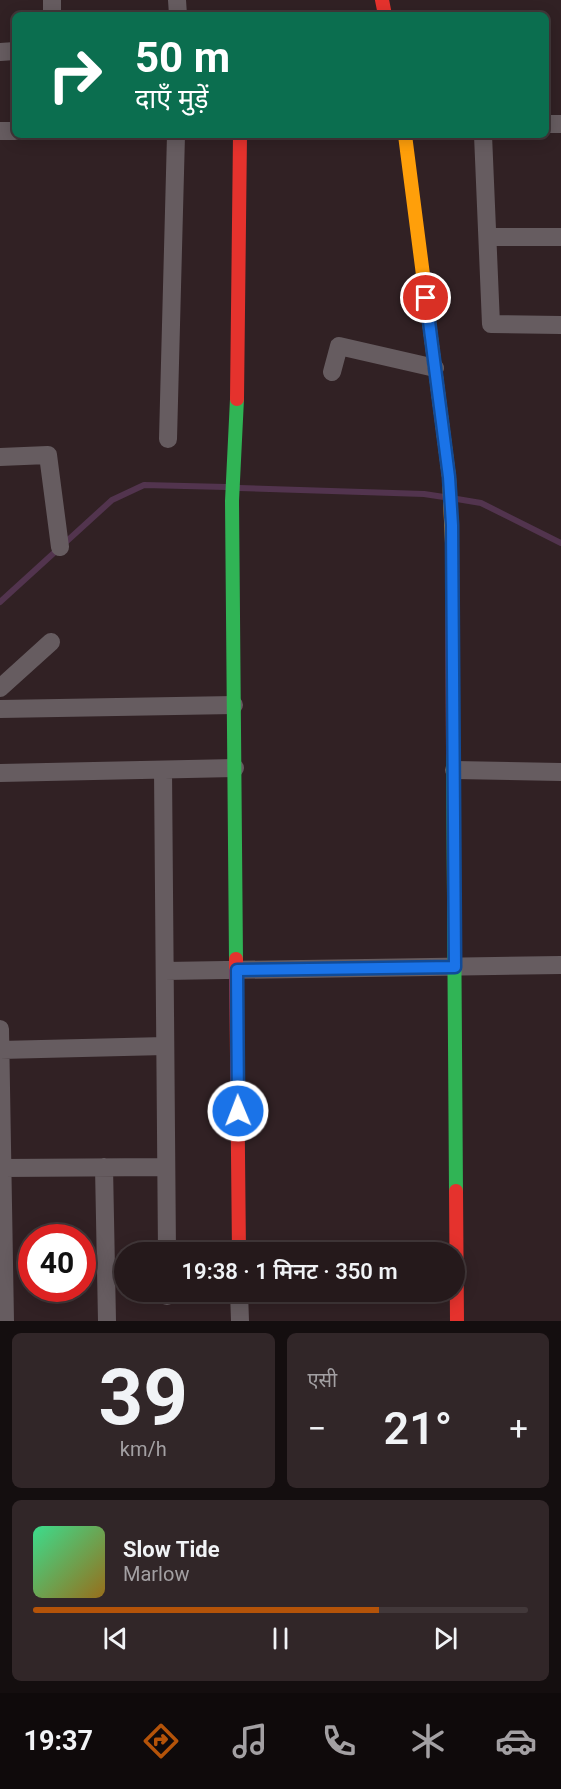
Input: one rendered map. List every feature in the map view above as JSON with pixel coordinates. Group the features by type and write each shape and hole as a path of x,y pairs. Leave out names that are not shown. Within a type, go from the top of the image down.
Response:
{"street":[{"path":"168,439 176,138"},
{"path":"239,1242 232,501 236,442 240,138"},
{"path":"405,138 449,477 452,525 457,1321"},
{"path":"483,138 491,324 561,325"},
{"path":"488,237 561,237"},
{"path":"332,372 339,346 435,368"},
{"path":"0,457 48,455 60,547"},
{"path":"0,688 51,642"},
{"path":"0,709 234,705"},
{"path":"0,774 235,768"},
{"path":"163,770 167,1242"},
{"path":"454,770 561,772"},
{"path":"165,971 561,965"},
{"path":"0,1029 2,1303 5,1321"},
{"path":"0,1050 165,1046"},
{"path":"104,1167 107,1321"},
{"path":"2,1168 166,1167"},
{"path":"239,1302 240,1321"}],"waterway":[{"path":"0,602 112,500 144,485 226,487"},
{"path":"239,488 424,494 444,497"},
{"path":"457,499 481,503 561,543"}],"traffic: fast":[{"path":"236,959 232,501 237,399"},
{"path":"453,754 456,1191"}],"traffic: slow":[{"path":"405,138 449,477 452,543"}],"traffic: jam":[{"path":"382,0 384,12"},
{"path":"237,399 240,138"},
{"path":"452,543 453,754"},
{"path":"236,959 239,1242"},
{"path":"456,1191 457,1321"}],"route":[{"path":"238,1111 237,970 455,967 452,525 449,477 426,298"}]}
